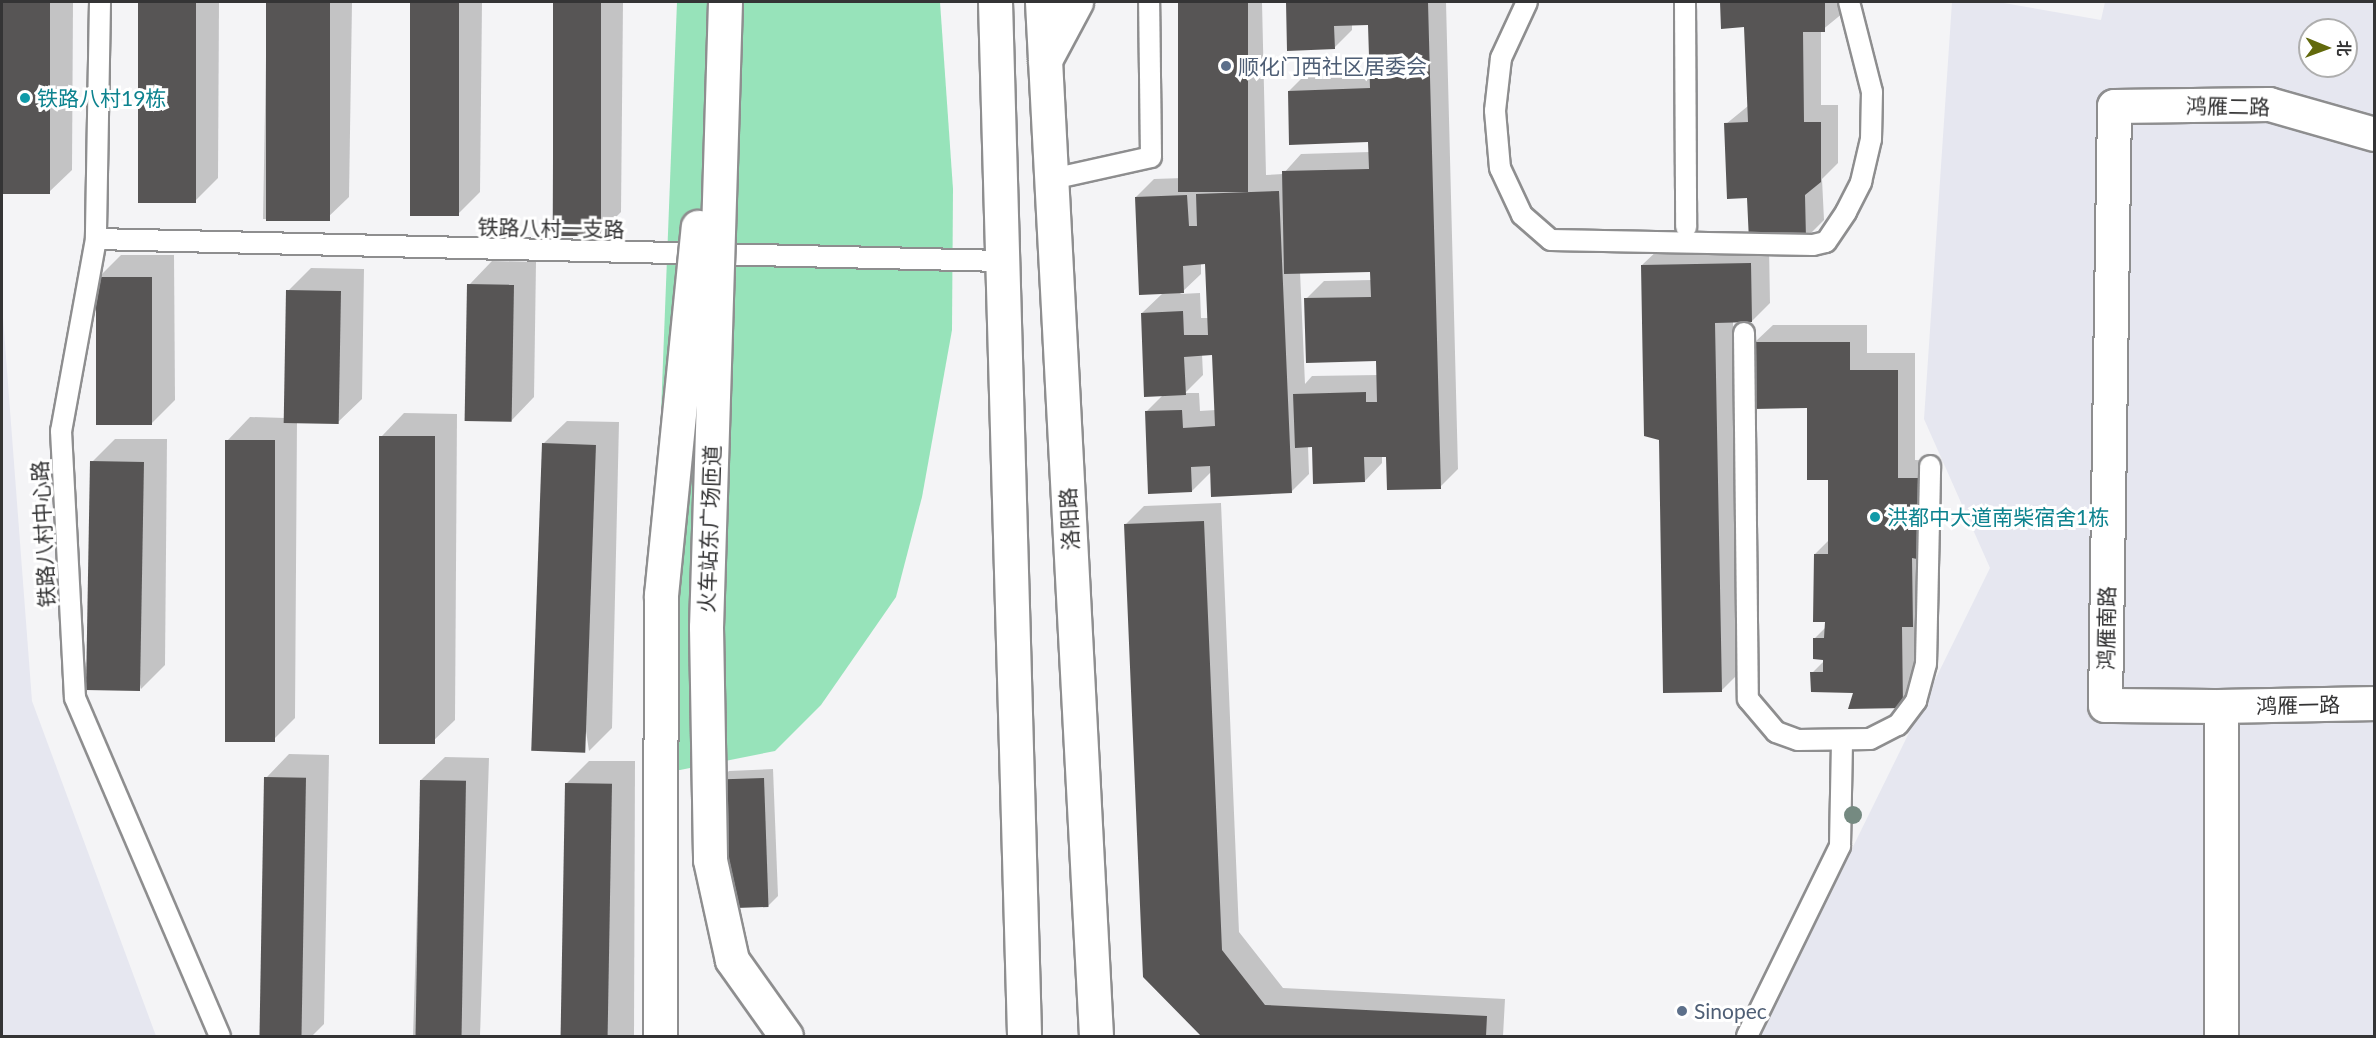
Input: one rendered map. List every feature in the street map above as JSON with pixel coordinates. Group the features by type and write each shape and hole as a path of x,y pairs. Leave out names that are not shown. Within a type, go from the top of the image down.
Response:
{"main road":[{"name":"火车站东广场匝道","path":"660,1036 661,594 723,2"},
{"name":"火车站东广场匝道","path":"723,2 706,627 710,860 732,960 786,1036"},
{"path":"995,2 1024,1036"},
{"name":"洛阳路","path":"1042,2 1096,1036"},
{"path":"1045,60 1076,2"},
{"name":"鸿雁二路","path":"2114,106 2269,104 2374,134"},
{"name":"鸿雁南路","path":"2114,106 2105,705 2221,706"},
{"name":"鸿雁一路","path":"2221,706 2374,703"},
{"path":"2221,706 2221,1036"}],"lane":[{"name":"铁路八村中心路","path":"100,2 96,239 61,430 75,698 220,1036"},
{"path":"1052,179 1151,157 1149,2"},
{"path":"1527,2 1501,58 1495,111 1500,168 1522,215 1551,240 1813,245 1826,242 1835,232 1861,182 1871,139 1872,92 1849,2"},
{"path":"1685,2 1686,228"},
{"name":"铁路八村一支路","path":"96,239 1004,261"},
{"path":"1744,333 1748,699 1776,732 1798,740 1870,739 1898,725 1916,701 1926,664 1930,466"},
{"path":"1747,1036 1840,846 1842,740"}],"shaded area":[{"path":"1952,2 1998,2 2101,20 2105,2 2374,2 2374,1036 1760,1036 1990,568 1924,419"},
{"path":"2,304 32,701 156,1036 2,1036"}],"green space":[{"path":"677,2 940,2 953,189 952,330 922,497 896,597 821,705 775,751 680,770 647,772"}],"building":[{"name":"铁路八村19栋","path":"2,2 50,2 50,194 2,194"},
{"path":"138,2 196,2 196,203 138,203"},
{"path":"266,2 330,2 330,221 266,221"},
{"path":"410,2 459,2 459,216 410,216"},
{"path":"553,2 601,2 601,236 553,236"},
{"path":"1178,2 1248,2 1248,192 1178,192"},
{"path":"1286,2 1428,2 1441,489 1387,490 1386,457 1364,457 1365,482 1313,484 1312,447 1295,448 1293,394 1366,392 1366,402 1377,402 1376,361 1306,363 1304,298 1371,297 1370,272 1284,274 1282,171 1369,169 1368,142 1289,145 1288,91 1370,88 1368,25 1334,26 1335,49 1287,51"},
{"path":"1720,2 1825,2 1825,32 1803,32 1804,122 1821,122 1821,182 1805,195 1806,239 1749,241 1747,198 1727,199 1724,123 1748,122 1744,27 1721,29"},
{"path":"1279,191 1292,493 1211,497 1210,466 1191,467 1192,492 1148,494 1145,411 1182,410 1183,428 1215,426 1212,355 1184,357 1186,395 1144,397 1141,313 1183,311 1184,335 1208,335 1205,264 1183,266 1184,293 1139,295 1135,197 1187,195 1189,226 1197,226 1196,194"},
{"path":"1751,263 1752,322 1715,323 1722,692 1663,693 1659,440 1644,436 1641,265"},
{"path":"96,277 152,277 152,425 96,425"},
{"path":"467,284 514,285 512,422 465,421"},
{"path":"286,290 341,291 339,424 284,423"},
{"name":"洪都中大道南柴宿舍1栋","path":"1753,342 1850,342 1850,370 1898,370 1898,478 1922,478 1922,560 1912,558 1913,627 1902,627 1903,708 1848,709 1853,693 1811,692 1810,672 1823,672 1823,660 1813,659 1813,638 1824,638 1825,622 1813,622 1814,554 1828,554 1828,480 1807,480 1807,408 1753,409"},
{"path":"379,436 435,436 435,744 379,744"},
{"path":"225,440 275,440 275,742 225,742"},
{"path":"542,443 596,445 585,753 531,751"},
{"path":"90,461 144,462 140,691 86,690"},
{"path":"1204,521 1222,950 1265,1005 1487,1016 1486,1036 1201,1036 1143,977 1124,524"},
{"path":"264,777 306,778 301,1036 259,1036"},
{"path":"764,778 769,907 723,909 718,780"},
{"path":"420,780 466,781 462,1036 416,1036"},
{"path":"565,783 612,784 608,1036 561,1036"}],"place":[{"name":"顺化门西社区居委会","path":"1226,66"},
{"name":"铁路八村19栋","path":"25,98"},
{"name":"洪都中大道南柴宿舍1栋","path":"1875,517"},
{"name":"Sinopec","path":"1682,1011"}]}
